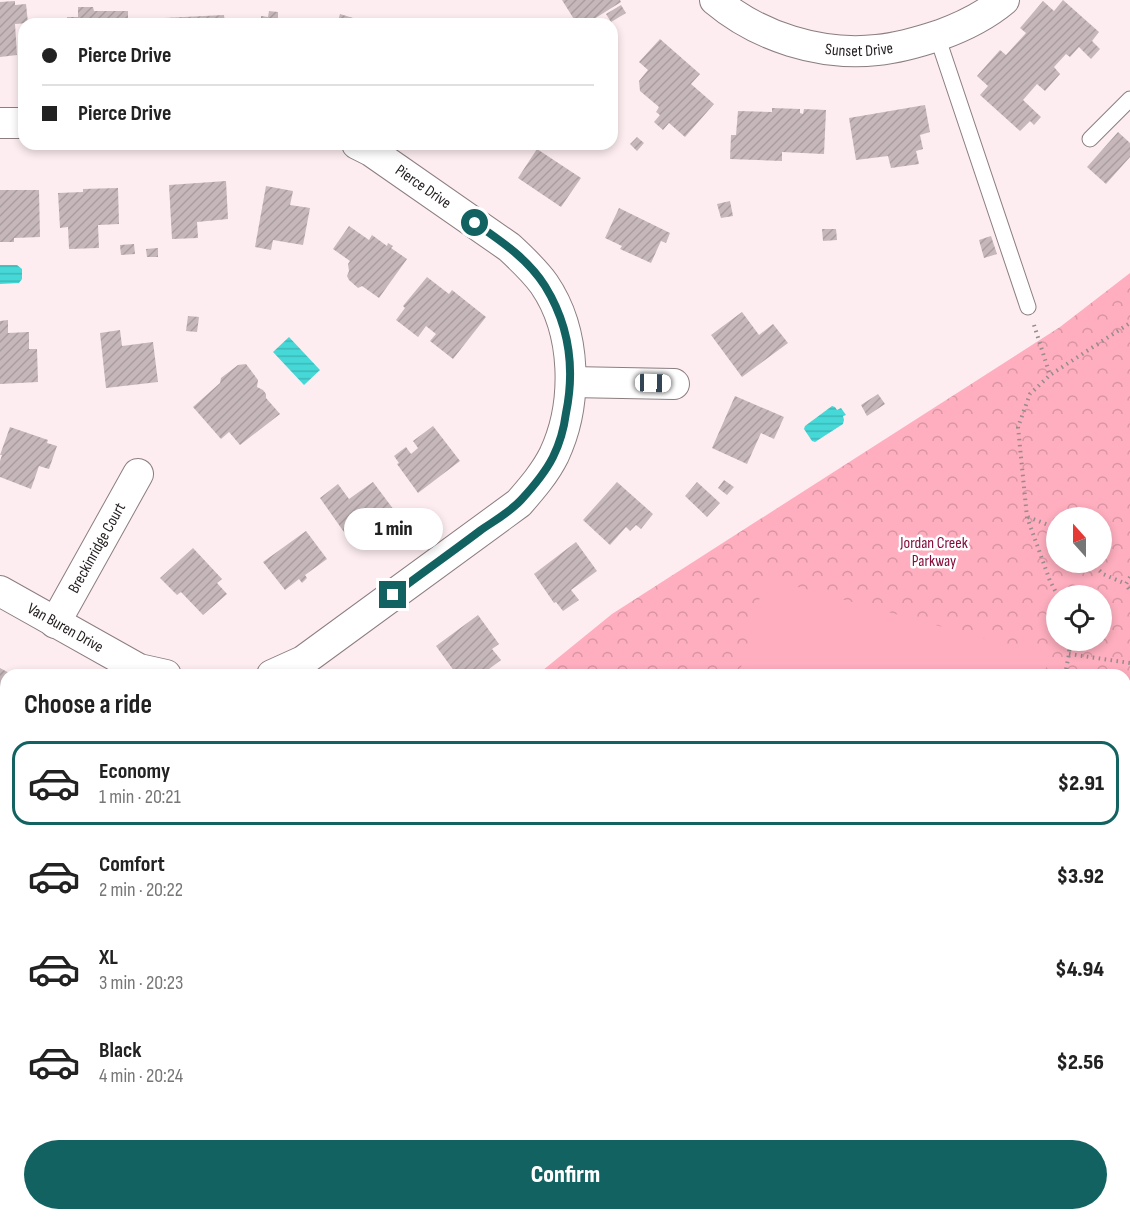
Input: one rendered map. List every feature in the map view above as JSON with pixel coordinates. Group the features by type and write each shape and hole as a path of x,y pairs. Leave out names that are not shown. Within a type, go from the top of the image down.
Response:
{"street":[{"name":"Sunset Drive","path":"715,0 728,11 755,27 784,39 810,46 846,51 877,51 916,44 953,30 991,11 1004,0"},
{"path":"0,123 18,123"},
{"name":"Pierce Drive","path":"285,669 303,661 519,503 540,479 553,457 563,432 570,393 568,346 559,313 545,285 525,261 509,247 369,150"},
{"path":"571,382 674,384"},
{"name":"Breckinridge Court","path":"55,623 138,474"},
{"name":"Van Buren Drive","path":"0,591 139,669"}],"lane":[{"path":"937,36 1028,307"},
{"path":"1090,139 1130,99"}],"path":[{"path":"1028,307 1050,375"},
{"path":"1052,585 1028,517 1018,427 1030,394 1050,375 1130,323"},
{"path":"1028,517 1046,524"},
{"path":"1102,573 1126,584 1130,591"},
{"path":"1126,584 1130,577"},
{"path":"1066,669 1069,651"},
{"path":"1069,654 1130,663"}],"green space":[{"name":"Jordan Creek Parkway","path":"1130,273 1130,669 544,669 612,614 1060,327"},
{"path":"765,578 1052,657 1045,669 741,669"}],"water":[{"path":"0,265 17,265 22,269 22,279 19,283 0,284"},
{"path":"289,337 320,370 304,385 273,352"},
{"path":"832,406 837,410 841,408 846,415 843,416 843,424 815,442 812,441 804,429 805,426"}],"building":[{"path":"562,0 620,0 621,2 596,18 573,18"},
{"path":"1063,0 1099,32 1092,41 1100,49 1091,59 1079,47 1070,57 1066,54 1054,67 1060,74 1045,91 1037,84 1023,100 1041,117 1034,125 1030,121 1020,131 980,95 988,86 977,76 1000,50 1006,55 1026,33 1020,28 1043,1 1054,11"},
{"path":"15,1 15,5 26,4 27,18 18,18 18,24 15,24 17,55 0,57 0,2"},
{"path":"621,5 626,13 618,18 608,18 606,14"},
{"path":"78,7 93,7 94,11 128,11 128,18 67,18 78,17"},
{"path":"269,11 278,12 278,18 261,18 261,16 268,17"},
{"path":"340,14 353,18 339,18"},
{"path":"224,15 224,18 164,18"},
{"path":"660,39 700,74 691,84 714,104 685,137 669,123 663,130 654,122 660,115 656,112 659,107 640,91 639,81 648,70 639,62"},
{"path":"925,105 930,132 920,135 923,149 916,151 919,164 891,168 888,156 856,160 849,118"},
{"path":"772,108 800,109 800,113 803,114 804,109 826,110 824,154 782,152 782,161 730,159 731,135 736,135 738,111 772,112"},
{"path":"1118,132 1130,143 1130,157 1106,184 1087,167"},
{"path":"637,137 644,143 637,151 630,144"},
{"path":"539,150 581,178 561,207 518,178"},
{"path":"226,181 228,219 197,222 198,238 172,239 169,185"},
{"path":"266,186 293,191 290,205 310,208 303,245 273,240 271,250 255,247"},
{"path":"118,188 119,224 98,225 99,248 69,249 68,227 60,228 58,193 83,192 83,189"},
{"path":"0,190 39,190 40,237 14,238 14,242 0,242"},
{"path":"730,201 733,216 721,218 717,204"},
{"path":"619,208 670,233 666,243 661,241 651,263 620,249 622,246 605,238"},
{"path":"349,226 369,240 372,235 387,246 388,243 393,246 391,248 407,259 379,298 362,286 358,288 349,280 347,276 350,261 333,249"},
{"path":"822,229 836,229 837,240 823,241"},
{"path":"991,236 997,254 984,258 979,240"},
{"path":"134,244 135,254 121,255 120,245"},
{"path":"158,248 158,257 147,257 146,249"},
{"path":"427,277 449,294 452,290 486,317 453,359 430,341 436,334 426,326 418,337 396,320 405,308 403,306"},
{"path":"742,312 759,335 773,324 788,343 742,377 711,335"},
{"path":"188,316 199,317 197,332 186,331"},
{"path":"8,320 8,333 29,332 29,349 37,349 38,382 0,384 0,321"},
{"path":"120,330 122,346 153,342 158,382 106,388 100,333"},
{"path":"246,364 258,380 257,387 263,390 266,398 280,414 240,445 229,432 221,439 193,407 220,383 221,378 238,365"},
{"path":"878,394 885,404 867,416 861,405"},
{"path":"735,396 784,417 774,439 761,433 747,464 712,448"},
{"path":"433,426 460,461 418,493 397,464 399,463 394,456 406,447 411,454 418,448 413,441"},
{"path":"10,427 48,440 47,443 57,446 49,469 39,466 31,489 0,477 2,455 0,455"},
{"path":"724,480 734,487 727,495 718,488"},
{"path":"373,482 394,510 351,542 320,498 338,484 349,499"},
{"path":"617,482 653,514 641,529 636,525 630,531 626,527 610,545 583,520"},
{"path":"697,482 720,503 707,517 685,496"},
{"path":"306,531 327,559 305,575 307,578 302,583 299,579 285,590 263,562"},
{"path":"576,542 597,571 571,590 579,600 563,611 556,602 554,603 534,574"},
{"path":"193,548 222,579 217,583 227,594 203,615 181,592 177,595 160,578"},
{"path":"478,615 499,644 492,649 501,660 489,669 453,669 436,646"}],"route":[{"path":"393,595 519,503 540,479 553,457 563,432 571,382 568,346 559,313 545,285 525,261 475,223"}]}
